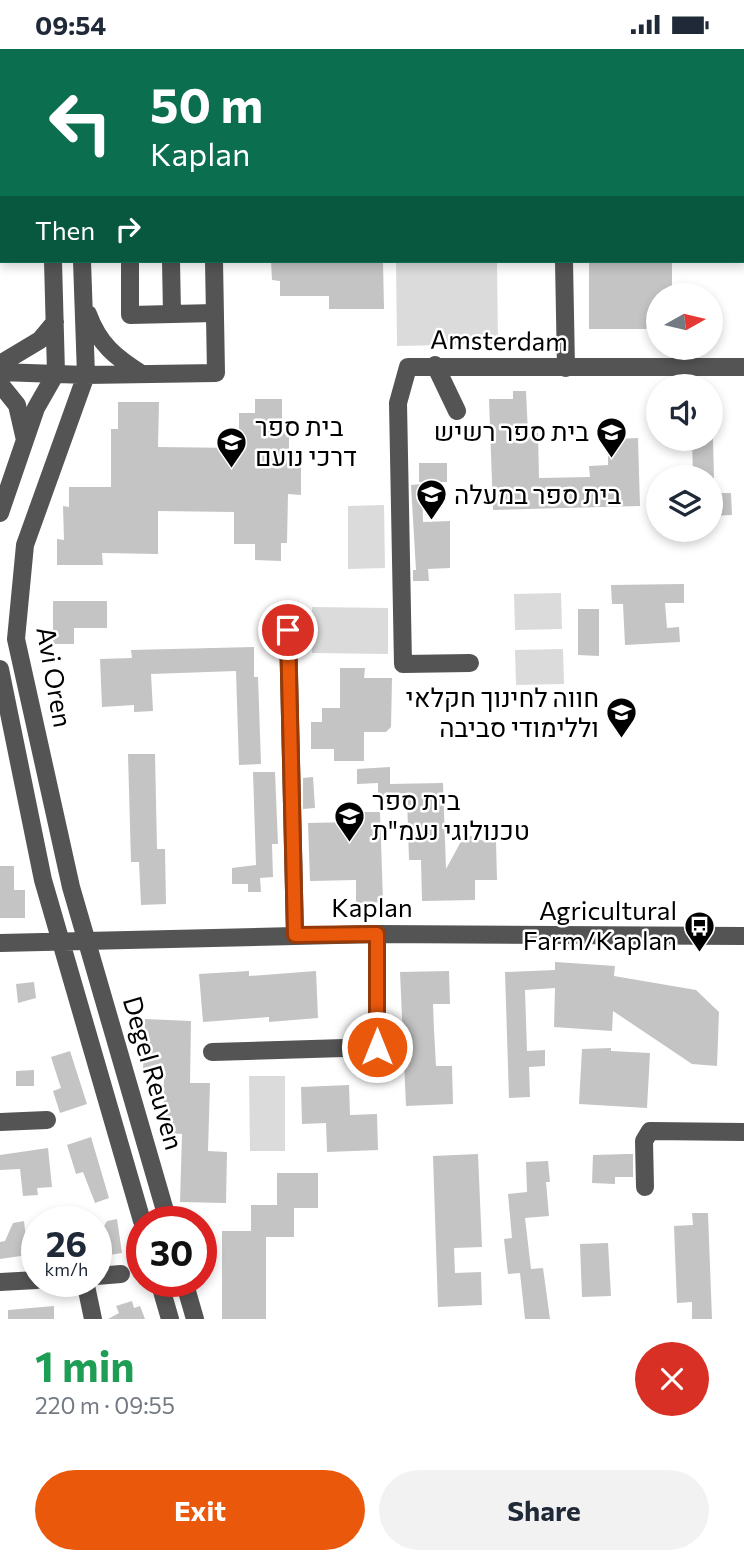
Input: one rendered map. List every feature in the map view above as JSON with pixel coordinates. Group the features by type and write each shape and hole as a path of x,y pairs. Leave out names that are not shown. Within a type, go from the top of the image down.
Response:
{"street":[{"path":"0,513 36,408 56,373 53,263"},
{"name":"Avi Oren","path":"82,263 86,375 25,545 16,639 71,887 88,939"},
{"path":"130,263 130,315 215,313"},
{"path":"171,263 172,314"},
{"path":"0,372 86,375 216,373 214,263"},
{"path":"564,263 566,368"},
{"path":"84,302 96,335 111,355 142,374"},
{"path":"0,364 40,340 55,322"},
{"path":"435,365 457,411"},
{"name":"Amsterdam","path":"470,663 403,664 398,403 408,367 744,367"},
{"path":"0,384 17,405 26,440"},
{"path":"288,630 295,935"},
{"name":"Avi Oren","path":"0,669 43,880 62,941"},
{"path":"212,1052 377,1047 377,934"},
{"name":"Kaplan","path":"0,943 377,934 744,936"},
{"name":"Degel Reuven","path":"88,939 164,1206"},
{"name":"Degel Reuven","path":"62,941 138,1206"},
{"path":"0,1122 47,1120"},
{"path":"645,1187 644,1141 650,1131 744,1132"},
{"path":"112,1275 121,1274"},
{"path":"0,1282 21,1281"},
{"path":"88,1297 93,1319"},
{"path":"164,1297 170,1319"},
{"path":"189,1297 195,1319"}],"shaded area":[{"path":"396,263 497,263 498,344 397,346"},
{"path":"384,505 385,568 348,569 348,506"},
{"path":"561,593 562,629 515,630 514,594"},
{"path":"312,607 388,608 388,654 312,653"},
{"path":"563,649 564,684 516,685 515,650"},
{"path":"249,1076 285,1076 285,1151 250,1151"}],"building":[{"path":"271,263 383,263 384,309 329,309 329,296 280,296 280,281 272,280"},
{"path":"589,263 672,263 672,283 646,283 646,329 589,329"},
{"path":"513,391 526,391 528,434 538,433 539,478 590,477 589,466 608,465 608,456 613,456 613,439 638,438 640,506 493,510 489,399 513,399"},
{"path":"255,399 282,399 282,425 289,426 289,464 301,464 301,495 288,494 287,543 281,543 281,561 255,560 255,544 234,544 234,512 158,511 158,554 102,553 103,565 57,565 57,539 64,540 63,506 69,507 69,487 111,487 111,429 118,429 118,402 159,402 158,447 239,448 239,413 255,413"},
{"path":"692,451 713,451 714,465 693,465"},
{"path":"419,463 447,463 447,482 419,482"},
{"path":"422,484 423,522 450,521 450,568 428,569 429,581 413,581 413,570 416,570 411,485"},
{"path":"723,493 731,493 732,515 723,515"},
{"path":"684,584 684,603 665,603 667,628 679,627 680,642 625,645 623,604 612,604 611,585"},
{"path":"53,601 107,601 107,628 74,628 74,644 53,644"},
{"path":"578,609 599,609 599,656 578,655"},
{"path":"254,647 254,677 258,677 261,764 239,765 236,671 151,674 153,711 134,712 134,705 102,707 100,659 132,658 131,650"},
{"path":"340,668 365,668 364,678 392,678 391,727 386,732 364,732 364,761 334,761 334,749 311,749 311,722 322,722 322,708 340,708"},
{"path":"128,754 155,754 157,849 165,849 166,904 141,905 139,862 131,862"},
{"path":"390,767 390,784 443,783 446,869 465,834 484,841 496,841 497,880 475,880 475,900 422,901 421,860 409,860 407,798 378,800 378,783 357,784 357,769"},
{"path":"253,772 275,772 278,844 272,844 273,877 260,878 261,892 248,892 248,884 232,884 232,868 256,865"},
{"path":"313,777 315,808 303,809 303,778"},
{"path":"353,812 380,812 383,902 356,903 356,880 310,881 308,823 354,822"},
{"path":"0,866 14,866 14,890 25,890 25,918 0,918"},
{"path":"555,962 615,966 614,976 696,990 719,1012 717,1066 692,1064 613,1011 612,1031 554,1027 555,988 525,990 527,1051 545,1050 545,1066 529,1067 530,1097 509,1098 505,972 555,970"},
{"path":"249,971 249,976 316,971 318,1018 269,1022 269,1017 203,1022 199,974"},
{"path":"449,971 450,1004 433,1004 436,1066 452,1066 453,1104 406,1106 400,972"},
{"path":"34,982 36,998 18,1003 16,984"},
{"path":"145,1019 191,1021 190,1083 210,1083 208,1151 227,1152 226,1203 180,1202 182,1134 163,1133 164,1071 143,1071"},
{"path":"611,1048 611,1051 650,1053 647,1108 579,1104 582,1049"},
{"path":"70,1051 87,1104 60,1113 53,1091 61,1088 51,1057"},
{"path":"34,1070 34,1086 16,1086 16,1071"},
{"path":"349,1085 350,1115 377,1114 378,1150 327,1152 326,1123 302,1124 301,1087"},
{"path":"91,1137 109,1198 95,1203 83,1172 76,1174 67,1145"},
{"path":"48,1148 52,1187 37,1188 38,1195 23,1196 20,1169 0,1170 0,1155"},
{"path":"478,1154 482,1247 454,1248 455,1273 481,1272 482,1305 438,1307 433,1156"},
{"path":"633,1154 633,1177 615,1177 615,1184 592,1183 593,1155"},
{"path":"548,1161 550,1182 546,1182 549,1216 525,1218 531,1269 543,1268 550,1319 525,1319 520,1273 508,1274 504,1239 512,1238 508,1194 527,1192 526,1162"},
{"path":"277,1173 318,1173 318,1208 294,1208 294,1237 266,1237 266,1319 222,1319 222,1231 251,1231 251,1205 277,1205"},
{"path":"692,1213 708,1213 712,1319 692,1319 692,1302 677,1303 674,1226 693,1225"},
{"path":"117,1219 122,1253 112,1255 112,1220"},
{"path":"21,1222 21,1256 0,1259 0,1242 5,1241 13,1223"},
{"path":"608,1243 611,1296 582,1297 580,1244"},
{"path":"132,1301 134,1308 140,1306 145,1319 108,1319 119,1313 116,1306"},
{"path":"54,1306 54,1319 8,1319 8,1310"}],"place":[{"name":"בית ספר רשיש","path":"612,459"},
{"name":"בית ספר דרכי נועם","path":"232,469"},
{"name":"בית ספר במעלה","path":"431,522"},
{"name":"חווה לחינוך חקלאי וללימודי סביבה","path":"622,740"},
{"name":"בית ספר טכנולוגי נעמ\"ת","path":"349,843"},
{"name":"Agricultural Farm/Kaplan","path":"700,953"}],"route":[{"path":"288,630 295,935 377,934 377,1047"}]}
